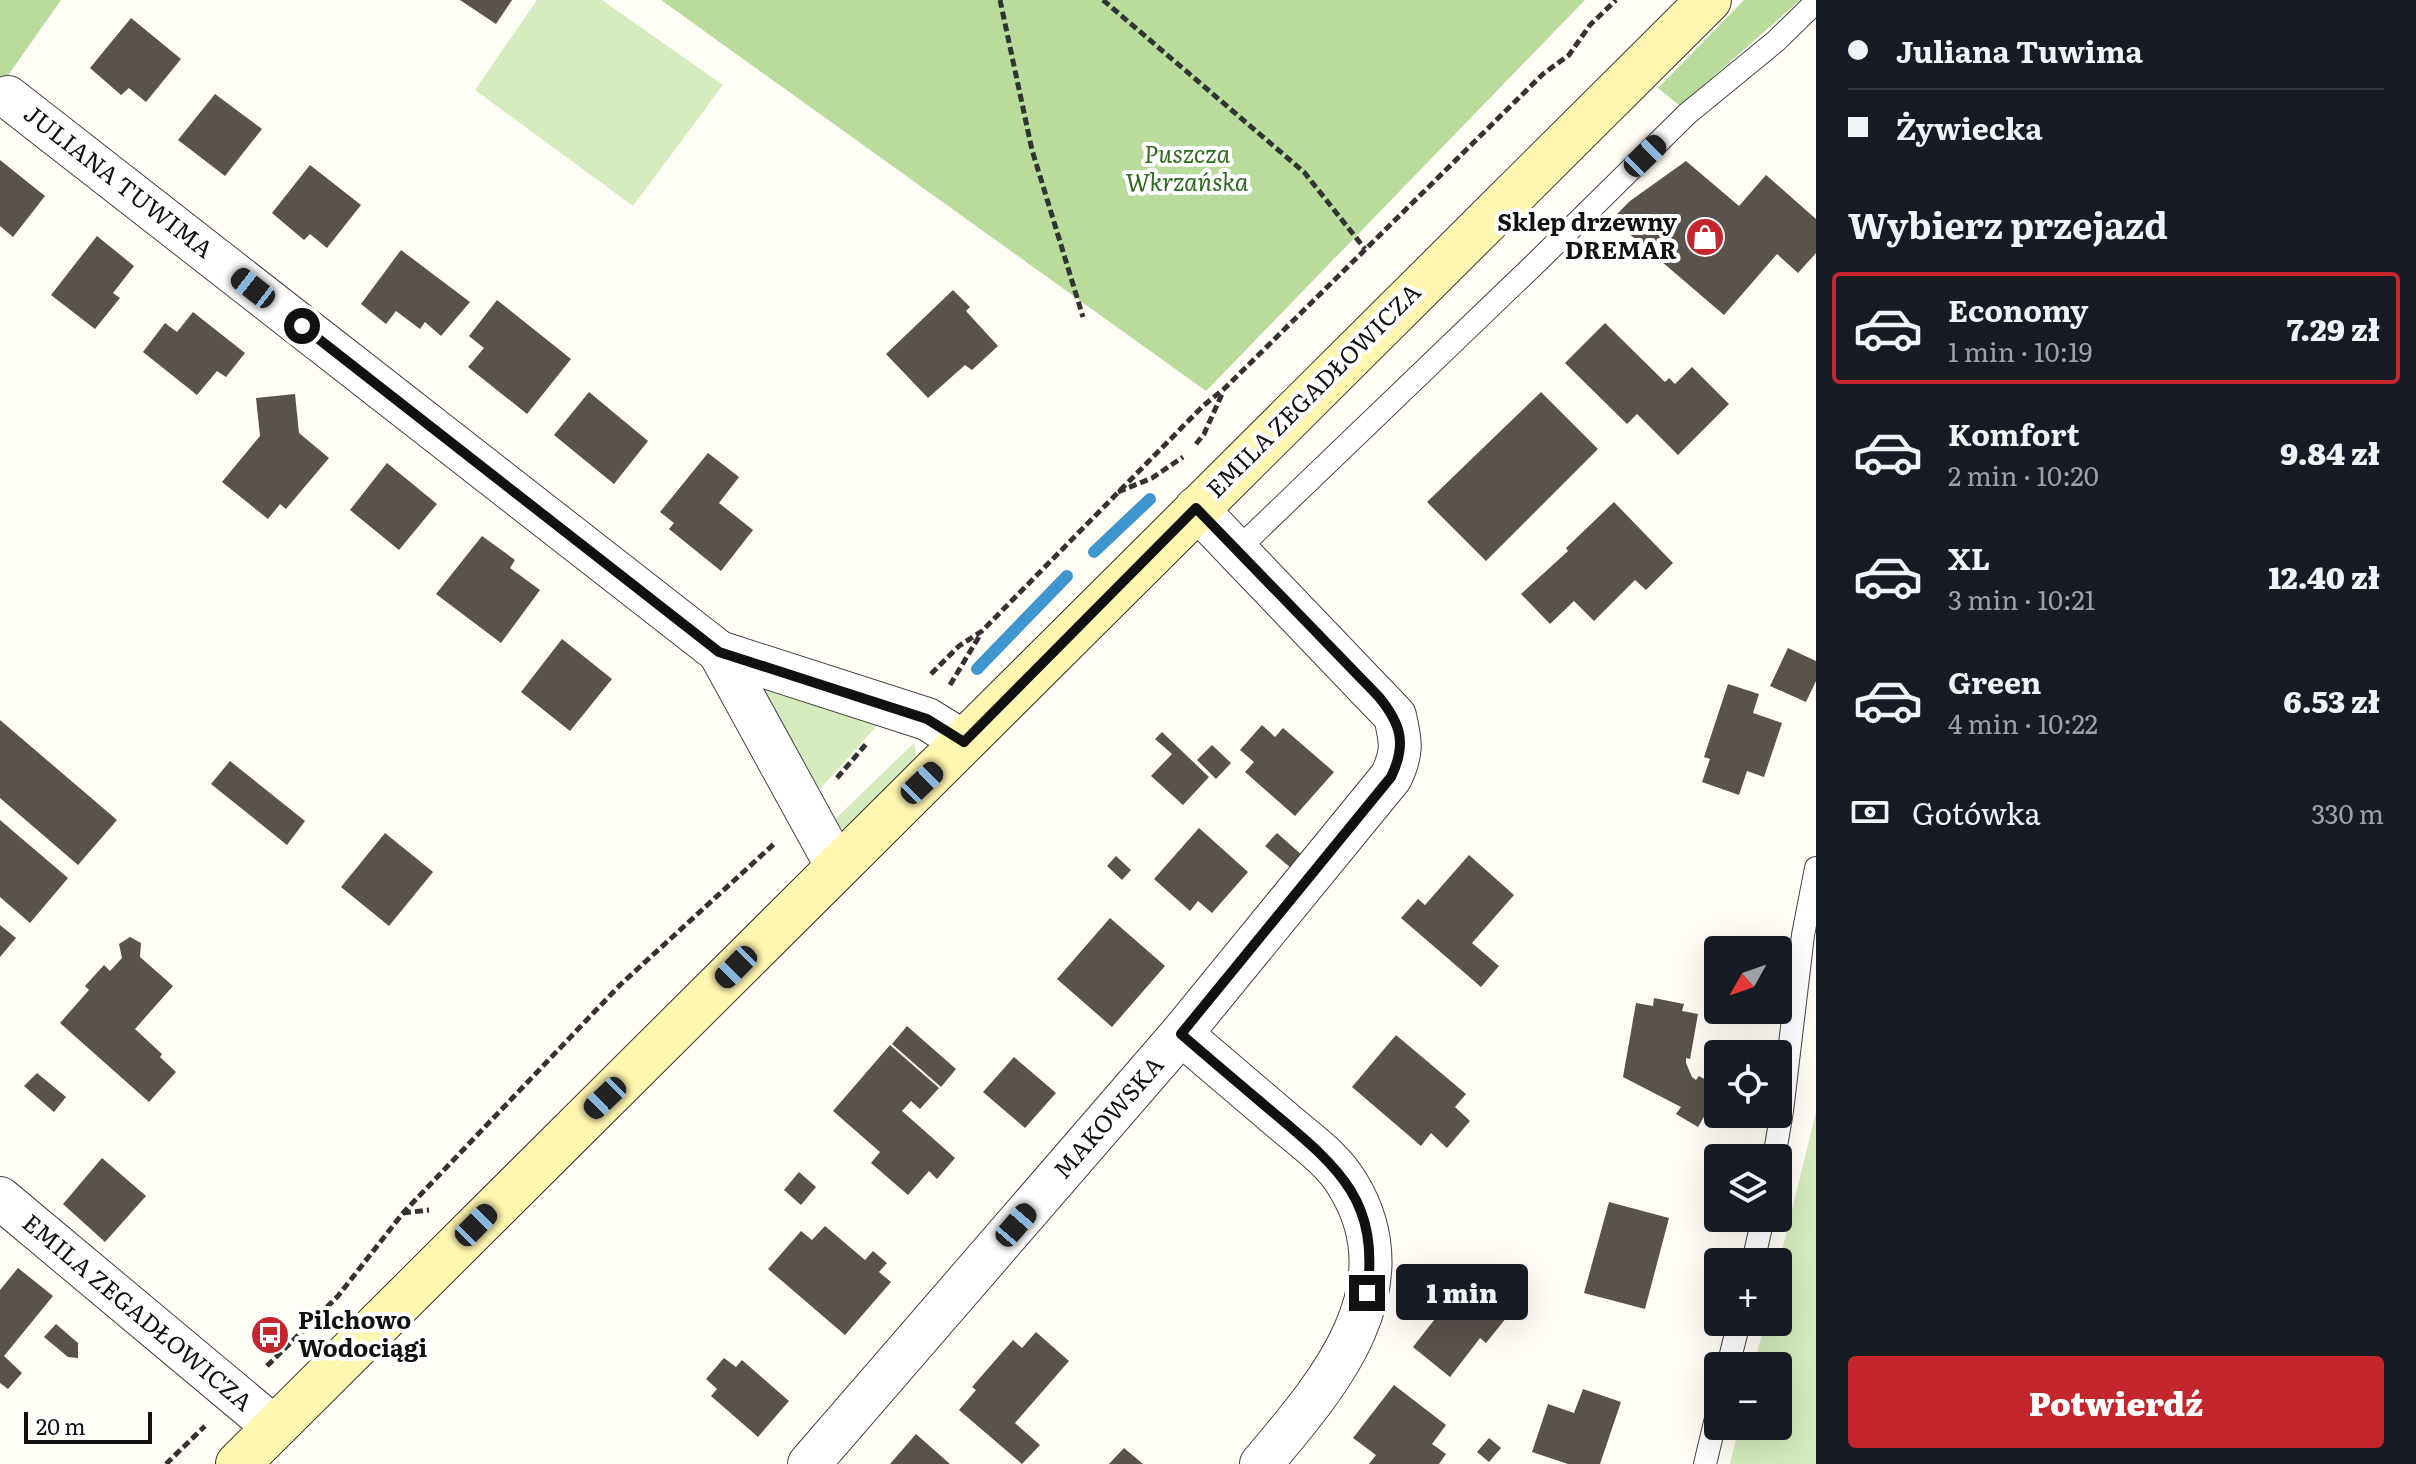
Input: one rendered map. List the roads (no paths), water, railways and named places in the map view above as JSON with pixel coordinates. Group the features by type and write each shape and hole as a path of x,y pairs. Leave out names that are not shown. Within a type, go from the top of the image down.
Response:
{"main road":[{"name":"EMILA ZEGADŁOWICZA","path":"238,1464 1709,0"}],"street":[{"name":"JULIANA TUWIMA","path":"8,97 719,652 927,719 964,742"},
{"name":"MAKOWSKA","path":"809,1464 1181,1034 1391,777 1398,762 1401,744 1395,716 1196,508"},
{"name":"JULIANA TUWIMA","path":"719,652 837,867"},
{"path":"1181,1034 1323,1155 1348,1183 1362,1213 1370,1243 1364,1310 1354,1336 1333,1373 1261,1464"},
{"name":"EMILA ZEGADŁOWICZA","path":"0,1198 274,1427"}],"lane":[{"path":"1237,550 1687,114 1776,41 1816,2"},
{"path":"1776,1144 1803,935 1816,868"},
{"path":"1705,1464 1711,1440"}],"waterway":[{"path":"1094,552 1150,499"},
{"path":"977,669 1067,576"}],"place":[{"name":"Sklep drzewny DREMAR","path":"1705,237"},
{"name":"Pilchowo Wodociągi","path":"270,1335"}],"park label":[{"name":"Puszcza Wkrzańska","path":"1187,169"}]}
